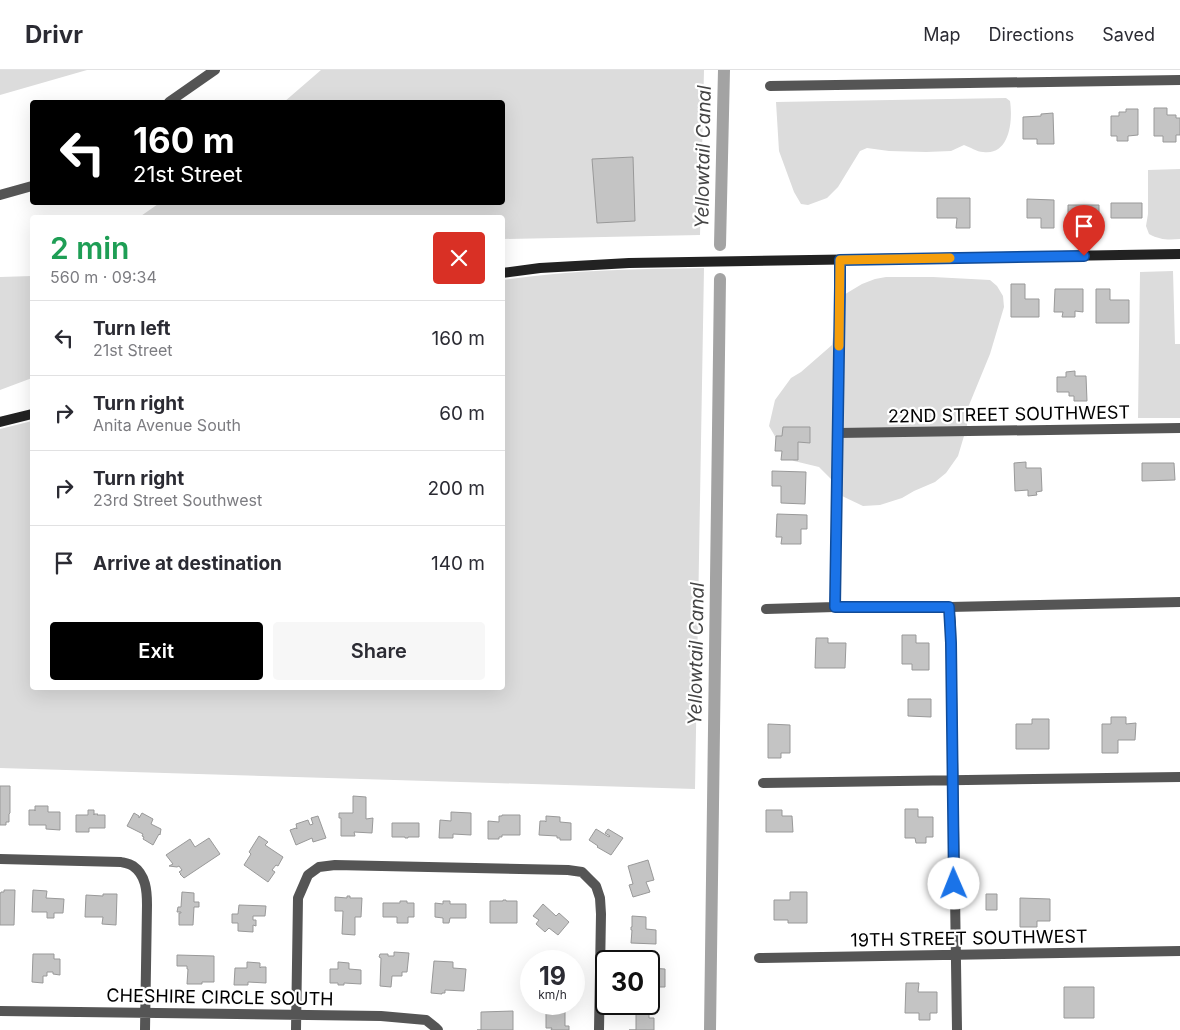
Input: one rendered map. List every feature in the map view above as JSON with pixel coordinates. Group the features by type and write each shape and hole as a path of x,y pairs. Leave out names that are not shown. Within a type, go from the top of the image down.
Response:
{"street":[{"path":"172,100 215,70"},
{"path":"770,86 1180,80"},
{"path":"0,195 30,187"},
{"path":"505,273 540,268 629,263 1180,254"},
{"path":"835,607 840,260"},
{"path":"0,422 30,414"},
{"name":"22ND STREET SOUTHWEST","path":"838,433 1180,428"},
{"path":"766,609 1180,602"},
{"path":"949,607 951,623 954,781 957,1030"},
{"path":"763,783 1180,777"},
{"path":"0,859 121,862 132,866 143,877 147,890 145,1030"},
{"path":"296,1030 298,898 308,875 319,867 335,865 568,870 582,872 596,886 600,898 599,1030"},
{"name":"19TH STREET SOUTHWEST","path":"758,958 1180,951"},
{"name":"CHESHIRE CIRCLE SOUTH","path":"0,1011 390,1017 426,1020 437,1029"}],"shaded area":[{"path":"0,70 87,70 0,95"},
{"path":"321,70 704,70 700,235 505,239 505,215 142,215 157,205 505,205 505,100 286,100"},
{"path":"1006,98 1010,101 1011,109 1008,135 1004,143 992,152 981,152 964,145 951,151 926,152 889,151 867,148 860,151 838,187 827,198 808,205 801,204 794,192 779,151 776,102"},
{"path":"1180,169 1180,239 1168,239 1149,234 1146,226 1148,214 1148,170"},
{"path":"704,268 695,789 0,768 0,429 30,422 30,690 505,690 505,280 578,272"},
{"path":"1173,271 1175,344 1180,344 1180,418 1138,418 1140,272"},
{"path":"30,276 30,379 0,390 0,277"},
{"path":"886,277 990,280 997,286 1003,296 1004,307 990,354 967,410 967,426 958,456 946,473 935,482 902,498 880,505 863,506 842,496 833,481 819,467 794,461 787,457 769,426 775,400 791,378 801,372 832,345 836,313 842,296 862,284"}],"building":[{"path":"1154,108 1167,108 1167,115 1176,115 1176,118 1180,118 1180,135 1176,135 1176,142 1163,142 1163,136 1154,136"},
{"path":"1126,109 1138,109 1138,135 1128,136 1128,141 1117,141 1117,136 1111,136 1111,116 1119,116 1119,112 1126,112"},
{"path":"1053,113 1054,144 1037,144 1037,139 1023,139 1023,117"},
{"path":"633,157 635,221 597,223 592,159"},
{"path":"937,198 970,198 970,228 956,228 957,218 937,218"},
{"path":"1027,199 1054,200 1054,228 1041,228 1041,218 1027,218"},
{"path":"1111,203 1142,203 1142,218 1111,218"},
{"path":"1068,205 1099,205 1099,221 1068,221"},
{"path":"1011,284 1025,284 1025,299 1039,299 1039,317 1011,317"},
{"path":"1055,289 1083,289 1083,312 1075,311 1075,317 1062,317 1063,312 1054,312"},
{"path":"1096,289 1110,289 1110,300 1129,300 1129,323 1096,323"},
{"path":"1075,371 1075,376 1086,376 1087,401 1074,401 1074,396 1069,396 1069,392 1057,392 1057,377 1066,377 1066,372"},
{"path":"783,427 810,427 810,443 798,442 798,460 781,460 782,451 775,451 776,436 782,436"},
{"path":"1026,462 1026,468 1041,468 1042,491 1036,492 1037,495 1028,496 1028,490 1015,491 1014,463"},
{"path":"1142,463 1174,463 1175,480 1142,481"},
{"path":"772,471 806,472 805,504 781,503 781,486 772,486"},
{"path":"777,514 807,515 807,529 801,529 801,544 781,544 782,537 776,537"},
{"path":"902,635 916,635 916,643 929,643 929,670 912,670 912,664 902,664"},
{"path":"816,638 828,638 828,643 846,643 845,668 815,668"},
{"path":"908,699 931,699 931,717 908,716"},
{"path":"1111,717 1126,717 1126,724 1136,723 1135,740 1118,740 1118,753 1102,753 1102,724 1111,724"},
{"path":"1032,719 1049,719 1049,749 1016,749 1016,724 1032,724"},
{"path":"768,724 790,725 790,753 781,753 781,758 768,758"},
{"path":"0,786 10,786 10,813 9,822 6,822 6,825 0,825"},
{"path":"353,796 366,797 366,819 373,818 372,833 354,832 355,836 341,836 341,818 339,818 339,813 353,813"},
{"path":"35,806 48,806 48,812 60,812 60,830 46,829 46,825 29,825 29,810 35,810"},
{"path":"905,809 918,809 918,817 933,817 933,837 926,837 926,843 916,843 915,838 905,838"},
{"path":"88,810 94,810 94,814 97,815 105,815 105,828 89,828 89,832 76,832 76,815 88,815"},
{"path":"766,810 782,810 782,816 792,816 793,832 766,832"},
{"path":"451,812 471,813 471,835 453,834 453,838 439,838 440,820 451,821"},
{"path":"134,813 139,818 142,813 153,819 151,824 161,829 160,835 153,845 143,839 143,834 127,826"},
{"path":"520,815 520,835 502,835 499,839 488,839 488,821 499,822 499,816"},
{"path":"318,816 326,838 313,842 312,838 296,845 290,830 297,829 296,824 308,820 310,825 313,824 311,818"},
{"path":"546,816 560,817 560,822 571,823 571,840 560,840 557,836 539,835 540,821 546,822"},
{"path":"392,823 419,823 419,837 392,837"},
{"path":"596,829 609,837 605,833 608,829 623,838 611,855 589,840"},
{"path":"259,836 268,842 265,845 283,857 278,866 276,865 272,870 275,872 268,882 244,865 251,854 249,852"},
{"path":"209,838 220,854 184,878 179,872 182,870 179,866 169,866 173,864 166,855 190,839 195,847"},
{"path":"648,860 654,880 646,882 650,892 633,897 629,885 633,884 628,866"},
{"path":"4,890 15,890 14,925 0,925 0,894"},
{"path":"33,890 47,891 46,898 64,899 63,913 54,913 54,918 47,918 47,912 32,912"},
{"path":"182,892 194,893 194,902 199,902 199,907 194,907 193,925 179,925 179,913 181,912 177,912 178,907 181,907"},
{"path":"790,892 807,892 807,923 788,923 788,920 774,920 774,900 790,900"},
{"path":"103,894 117,894 116,925 102,924 103,917 85,917 86,895 103,896"},
{"path":"986,894 997,894 997,910 986,910"},
{"path":"347,896 350,896 350,898 362,898 361,917 355,917 355,935 342,934 343,911 335,911 335,897 347,898"},
{"path":"1020,898 1050,899 1050,921 1037,921 1037,927 1020,927"},
{"path":"400,901 414,903 414,917 408,917 408,923 397,923 397,917 383,917 383,903 400,903"},
{"path":"443,901 450,901 450,904 466,904 466,918 450,918 449,923 443,923 443,918 435,917 435,903 443,904"},
{"path":"490,901 517,901 517,923 490,923"},
{"path":"543,904 556,916 559,913 569,922 558,935 549,928 545,932 536,924 539,920 533,916"},
{"path":"239,905 266,906 265,916 253,916 253,920 256,920 256,926 253,925 253,932 238,931 238,923 232,923 232,914 238,914"},
{"path":"632,916 646,917 646,929 656,930 656,944 631,943"},
{"path":"394,952 409,953 407,972 402,972 402,976 392,976 391,987 380,986 380,954 394,956"},
{"path":"33,954 54,954 54,959 60,959 60,975 47,972 47,976 43,976 43,983 32,982"},
{"path":"177,955 214,956 214,982 187,984 187,966 177,966"},
{"path":"434,961 453,962 453,968 466,969 464,991 445,990 445,993 442,994 431,993"},
{"path":"247,962 260,963 260,968 266,967 266,983 248,982 248,985 234,985 235,968 247,968"},
{"path":"338,962 349,963 349,969 361,970 361,984 344,983 344,985 338,985 338,983 330,983 330,969 338,969"},
{"path":"660,969 665,969 665,987 660,987"},
{"path":"906,983 919,983 918,992 937,992 937,1013 930,1013 930,1020 919,1020 919,1013 905,1013"},
{"path":"1064,987 1094,987 1094,1018 1064,1018"},
{"path":"513,1011 513,1030 481,1030 481,1012"},
{"path":"546,1015 565,1015 565,1026 569,1026 569,1030 551,1030 552,1028 546,1028"},
{"path":"636,1015 649,1015 649,1018 654,1018 654,1030 636,1030"}],"waterway":[{"name":"Yellowtail Canal","path":"720,245 724,70"},
{"name":"Yellowtail Canal","path":"710,1030 720,279"}],"slow traffic":[{"path":"839,346 840,260 950,258"}],"route":[{"path":"954,884 951,623 949,607 835,607 840,260 1084,256"}]}
